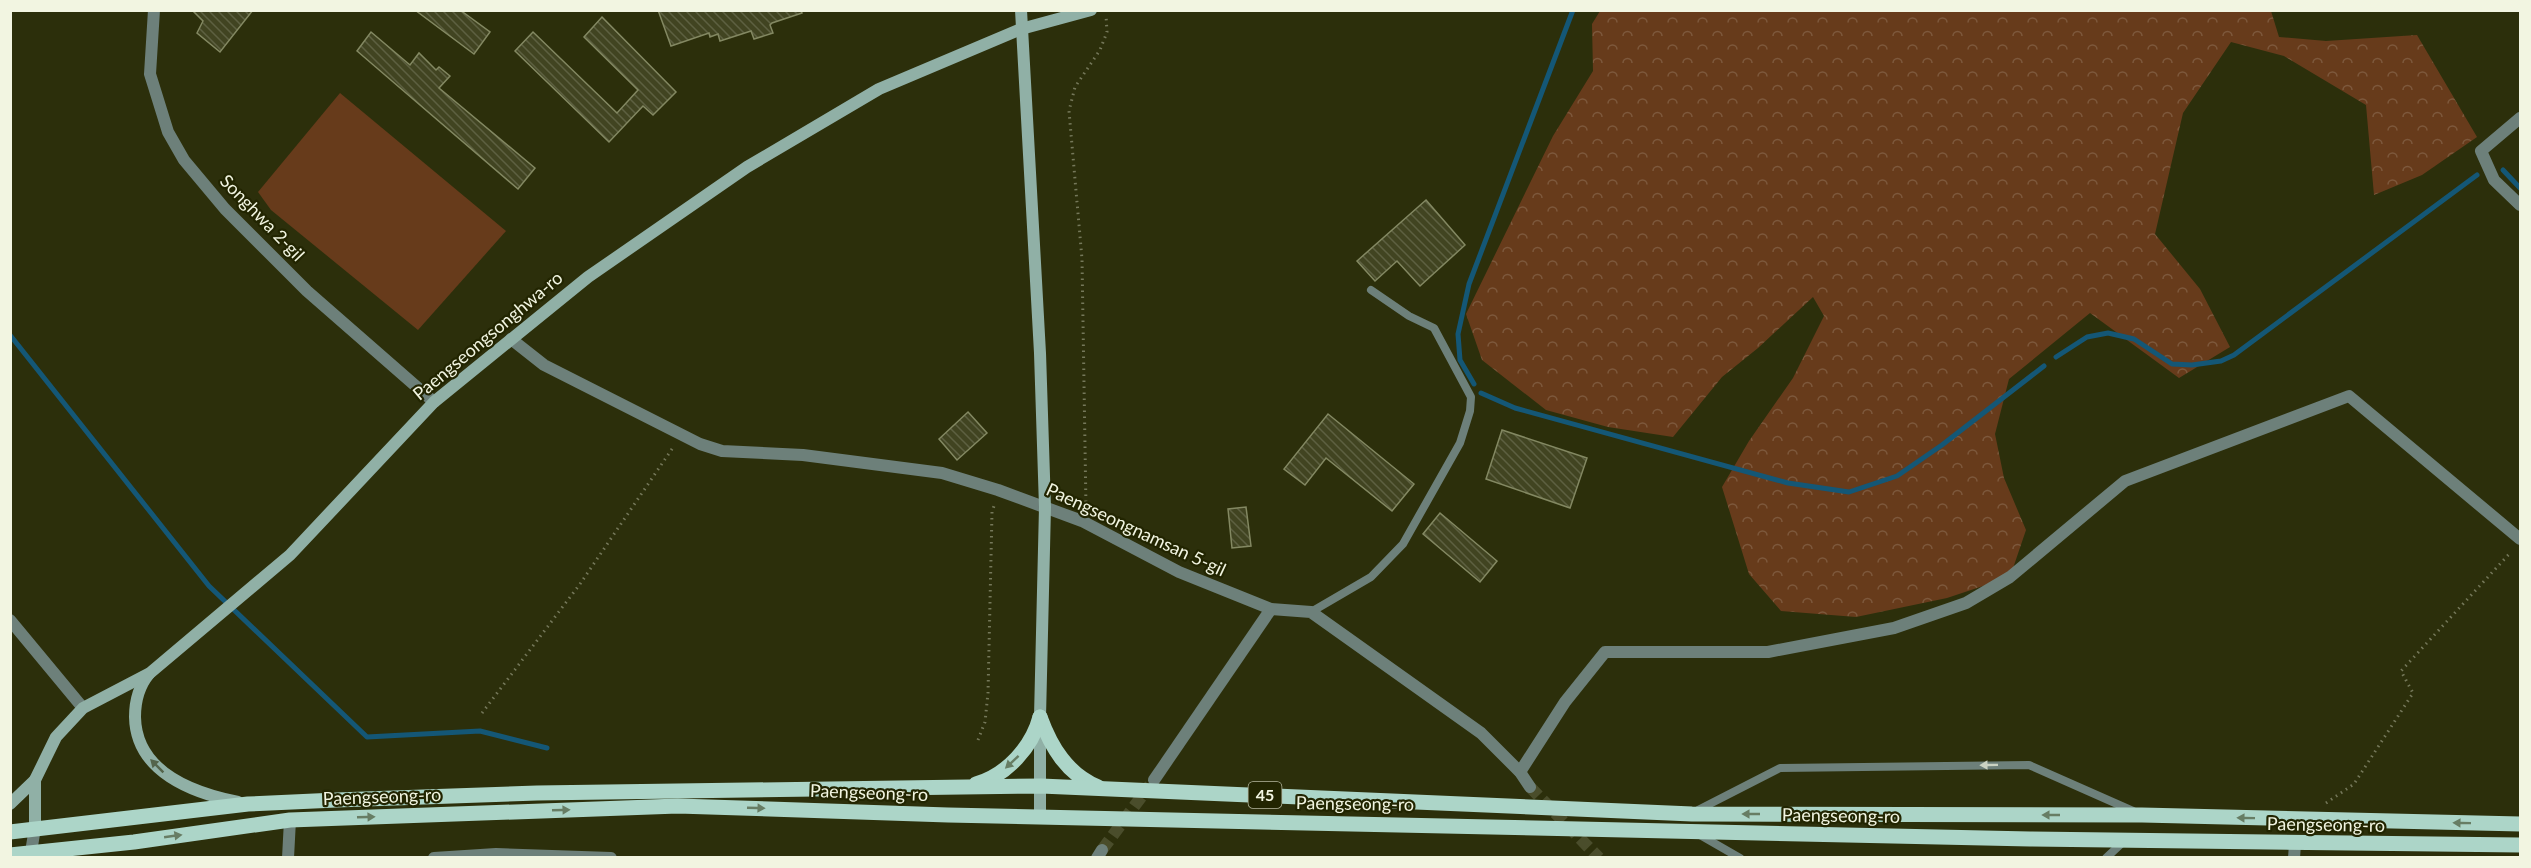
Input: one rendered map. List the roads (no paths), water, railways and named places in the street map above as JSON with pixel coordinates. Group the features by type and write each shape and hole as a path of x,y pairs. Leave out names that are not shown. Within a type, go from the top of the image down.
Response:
{"main road":[{"path":"964,787 987,780 1010,764 1034,737 1040,717"},
{"path":"1040,717 1049,740 1063,760 1076,774 1101,788"},
{"name":"Paengseong-ro","path":"10,832 248,804 549,793 1041,786 1692,814 2142,815 2520,824"},
{"name":"Paengseong-ro","path":"10,855 30,855 135,842 290,820 678,806 1040,817 2124,841 2294,851 2520,846"},
{"path":"98,858 135,842"}],"street":[{"name":"Songhwa 2-gil","path":"154,10 150,74 168,132 184,160 225,209 307,291 434,402"},
{"path":"1021,10 1040,353 1045,507 1040,817"},
{"name":"Paengseongsonghwa-ro","path":"35,828 35,780 56,737 83,708 150,673 221,614 290,555 434,402 588,277 747,167 879,89 1021,29 1091,10"},
{"path":"2520,118 2481,151 2494,180 2520,205"},
{"name":"Paengseongnamsan 5-gil","path":"511,339 544,365 681,435 722,451 803,454 942,473 998,490 1082,521 1179,572 1271,609 1311,612"},
{"path":"1520,772 1565,702 1605,652 1768,652 1904,625 1966,603 2010,577 2125,481 2349,396 2520,539"},
{"path":"1154,780 1271,609"},
{"path":"1311,612 1480,733 1520,772 1530,787"},
{"path":"10,620 83,708"},
{"path":"150,673 142,682 135,714 138,739 144,752 160,769 179,783 213,797 248,804"},
{"path":"10,804 35,780"},
{"path":"288,858 290,820"},
{"path":"30,855 35,828"},
{"path":"434,858 496,854 611,858"}],"lane":[{"path":"1311,612 1371,577 1403,544 1460,443 1470,411 1471,397 1434,328 1409,316 1371,290"},
{"path":"1692,814 1780,768 2030,765 2142,815"},
{"path":"1694,832 1740,858"},
{"path":"2106,858 2124,841"}],"waterway":[{"path":"1474,384 1460,360 1458,334 1469,284 1573,10"},
{"path":"2503,170 2520,188"},
{"path":"2056,357 2087,337 2108,333 2134,339 2172,364 2192,365 2221,361 2234,355 2477,175"},
{"path":"10,335 209,586 367,737 480,731 547,748"},
{"path":"1481,393 1515,408 1788,483 1849,492 1897,476 1942,445 2044,366"}],"tunnel":[{"path":"1102,850 1150,785"},
{"path":"1530,787 1599,858"}]}
